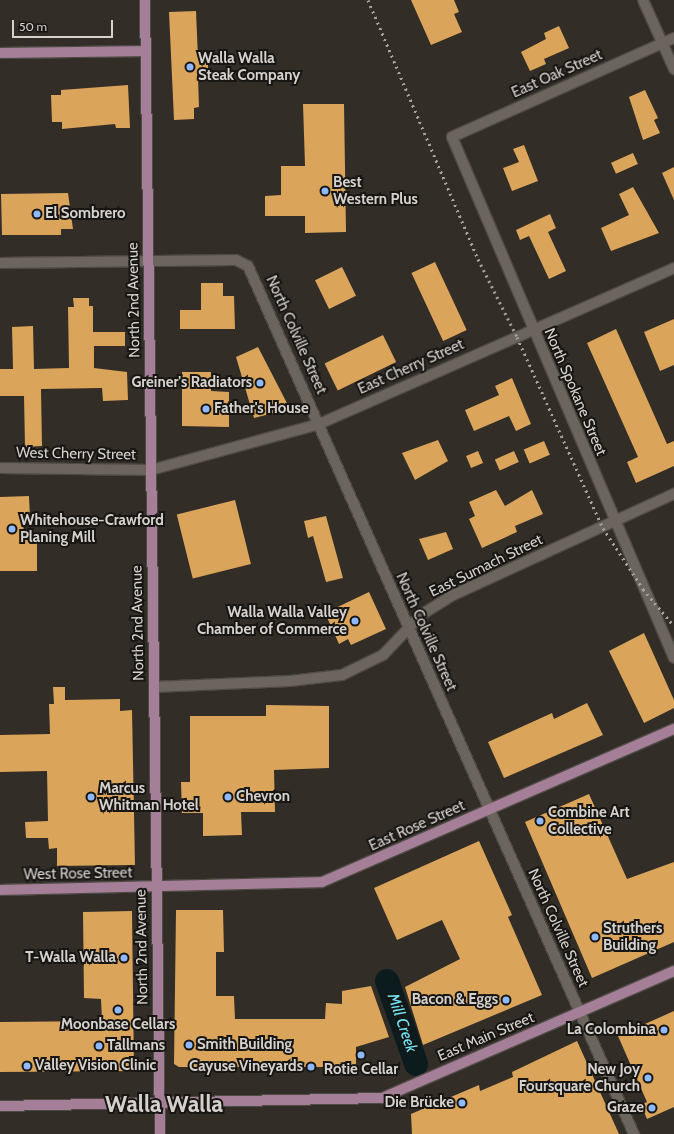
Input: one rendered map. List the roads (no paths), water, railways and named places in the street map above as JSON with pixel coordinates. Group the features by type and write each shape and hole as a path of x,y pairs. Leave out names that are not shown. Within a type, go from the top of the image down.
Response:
{"main road":[{"name":"North 2nd Avenue","path":"145,0 160,1134"},
{"path":"0,53 146,51"},
{"name":"East Rose Street","path":"157,888 322,882 674,729"},
{"name":"West Rose Street","path":"0,890 157,888"},
{"name":"East Main Street","path":"0,1106 382,1098 674,971"}],"street":[{"path":"643,0 674,69"},
{"name":"East Oak Street","path":"452,136 674,38"},
{"name":"North Spokane Street","path":"452,136 532,330 674,658"},
{"name":"North Colville Street","path":"148,261 236,260 245,263 319,424 408,630 634,1134"},
{"path":"0,263 148,261"},
{"name":"East Cherry Street","path":"151,470 319,424 674,268"},
{"name":"West Cherry Street","path":"0,468 151,470"},
{"name":"East Sumach Street","path":"154,687 290,681 342,675 383,655 421,615 453,595 674,494"}],"waterway":[{"name":"Mill Creek","path":"387,981 416,1064"}],"railway":[{"path":"368,0 478,259 517,337 603,528 643,589 674,626"}],"place":[{"name":"Walla Walla Steak Company","path":"190,67"},
{"name":"Best Western Plus","path":"325,191"},
{"name":"El Sombrero","path":"37,214"},
{"name":"Greiner's Radiators","path":"260,383"},
{"name":"Father's House","path":"206,409"},
{"name":"Whitehouse-Crawford Planing Mill","path":"12,529"},
{"name":"Walla Walla Valley Chamber of Commerce","path":"355,621"},
{"name":"Marcus Whitman Hotel","path":"91,797"},
{"name":"Chevron","path":"228,797"},
{"name":"Combine Art Collective","path":"540,821"},
{"name":"Struthers Building","path":"595,937"},
{"name":"T-Walla Walla","path":"124,958"},
{"name":"Bacon & Eggs","path":"506,1000"},
{"name":"Moonbase Cellars","path":"118,1010"},
{"name":"La Colombina","path":"664,1030"},
{"name":"Smith Building","path":"189,1045"},
{"name":"Tallmans","path":"99,1046"},
{"name":"Rotie Cellar","path":"361,1055"},
{"name":"Valley Vision Clinic","path":"27,1066"},
{"name":"Cayuse Vineyards","path":"311,1067"},
{"name":"New Joy Foursquare Church","path":"648,1078"},
{"name":"Die Brücke","path":"462,1103"},
{"name":"Graze","path":"652,1108"}],"district":[{"name":"Walla Walla","path":"164,1104"}]}
